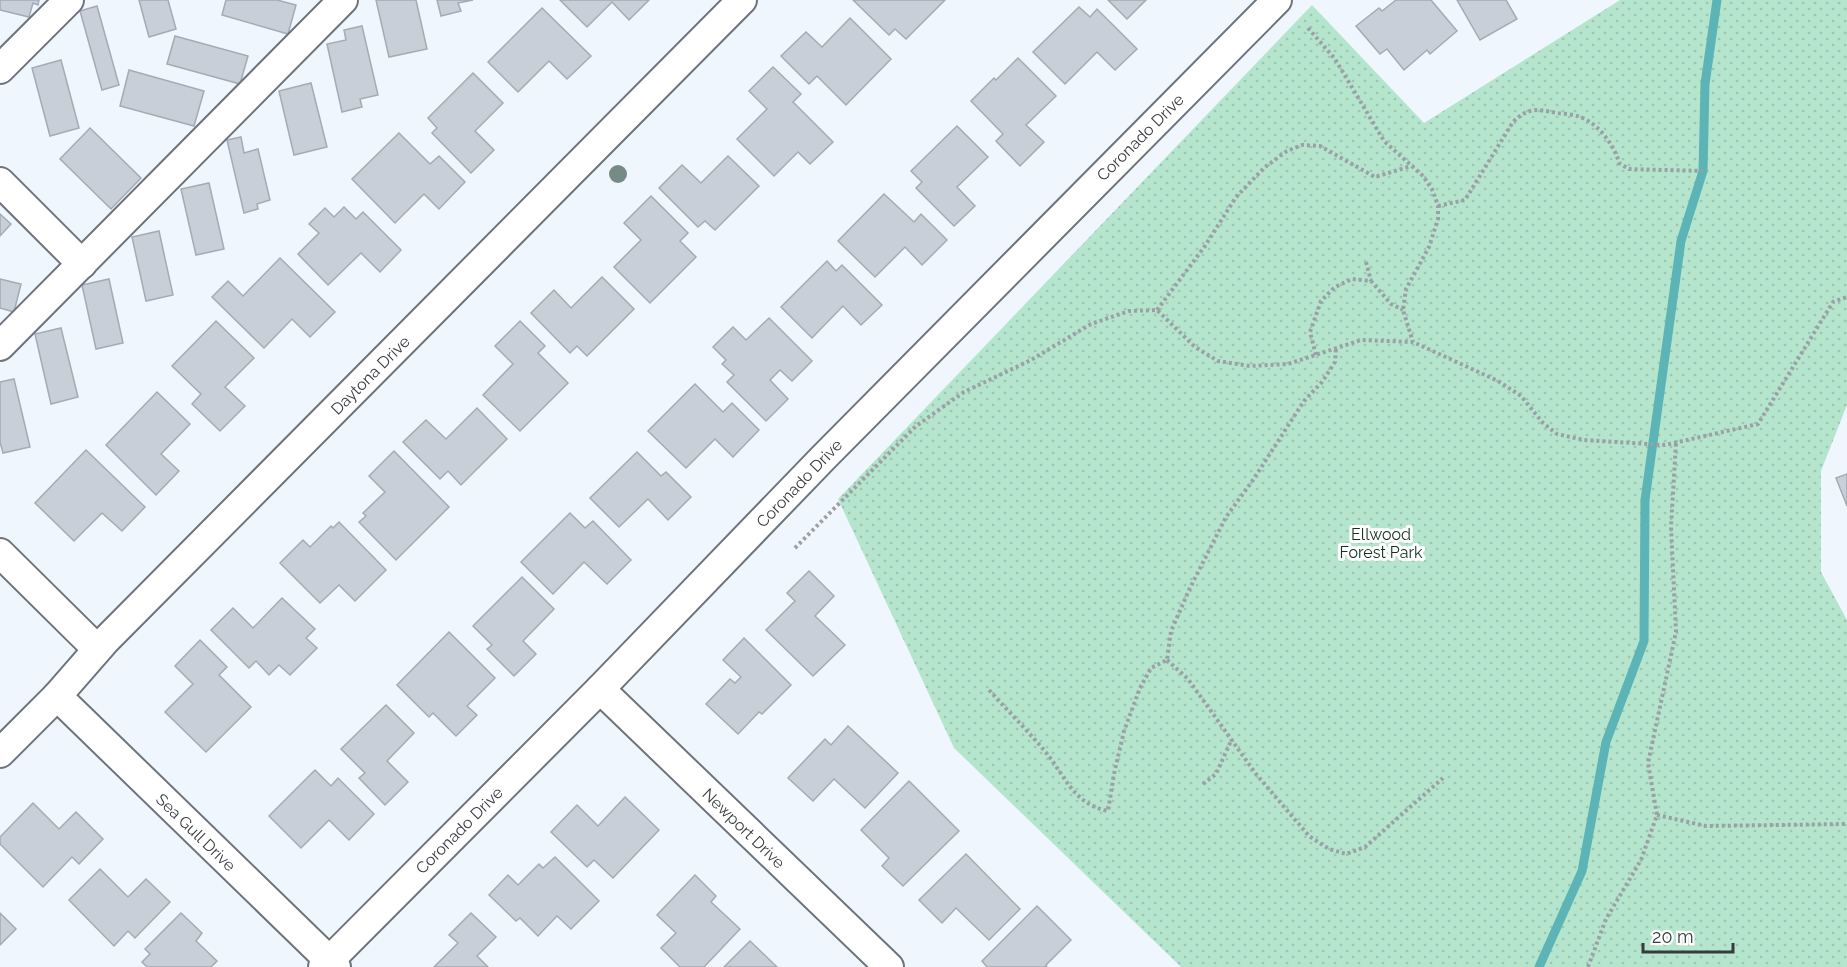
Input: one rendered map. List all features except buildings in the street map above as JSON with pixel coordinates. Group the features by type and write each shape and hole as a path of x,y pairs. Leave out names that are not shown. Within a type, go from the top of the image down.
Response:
{"street":[{"path":"0,69 69,0"},
{"path":"0,346 343,0"},
{"name":"Daytona Drive","path":"0,753 57,696 97,650 742,0"},
{"name":"Coronado Drive","path":"330,965 839,441 1276,0"},
{"path":"0,182 82,264"},
{"path":"0,553 97,650"},
{"name":"Newport Drive","path":"600,689 890,967"},
{"name":"Sea Gull Drive","path":"57,696 330,965"}],"path":[{"path":"1308,28 1335,59 1384,141 1423,176 1433,191 1438,207 1438,219 1429,247 1406,289 1403,310 1413,342"},
{"path":"1438,207 1465,200 1513,122 1523,113 1535,109 1581,117 1604,135 1616,151 1619,163 1629,169 1703,171"},
{"path":"1157,310 1205,246 1236,197 1265,167 1287,151 1302,145 1320,146 1375,177 1412,166"},
{"path":"1366,262 1371,281 1391,304 1403,310"},
{"path":"1316,355 1310,332 1321,301 1335,287 1352,279 1371,281"},
{"path":"795,548 916,426 964,392 1031,360 1092,324 1129,311 1157,310 1195,347 1218,361 1250,366 1288,364 1361,340 1413,342 1498,381 1521,396 1543,423 1557,434 1584,440 1665,445 1758,423 1833,302 1847,297"},
{"path":"1167,660 1171,631 1226,517 1304,401 1322,382 1335,362 1336,349"},
{"path":"1588,967 1606,919 1641,860 1657,814 1648,762 1676,633 1671,526 1676,442"},
{"path":"989,690 1045,750 1076,795 1093,808 1108,811 1113,774 1124,731 1140,688 1151,668 1167,660"},
{"path":"1167,660 1188,680 1256,774 1309,836 1329,849 1346,854 1365,847 1443,778"},
{"path":"1203,784 1216,774 1231,740"},
{"path":"1657,814 1706,826 1847,824"}],"green space":[{"name":"Ellwood Forest Park","path":"1620,0 1847,0 1847,405 1821,471 1821,572 1847,620 1847,967 1181,967 954,748 838,499 1312,5 1424,123"}],"waterway":[{"path":"1539,967 1582,871 1606,742 1644,641 1645,500 1681,241 1703,171 1705,84 1717,0"}]}
